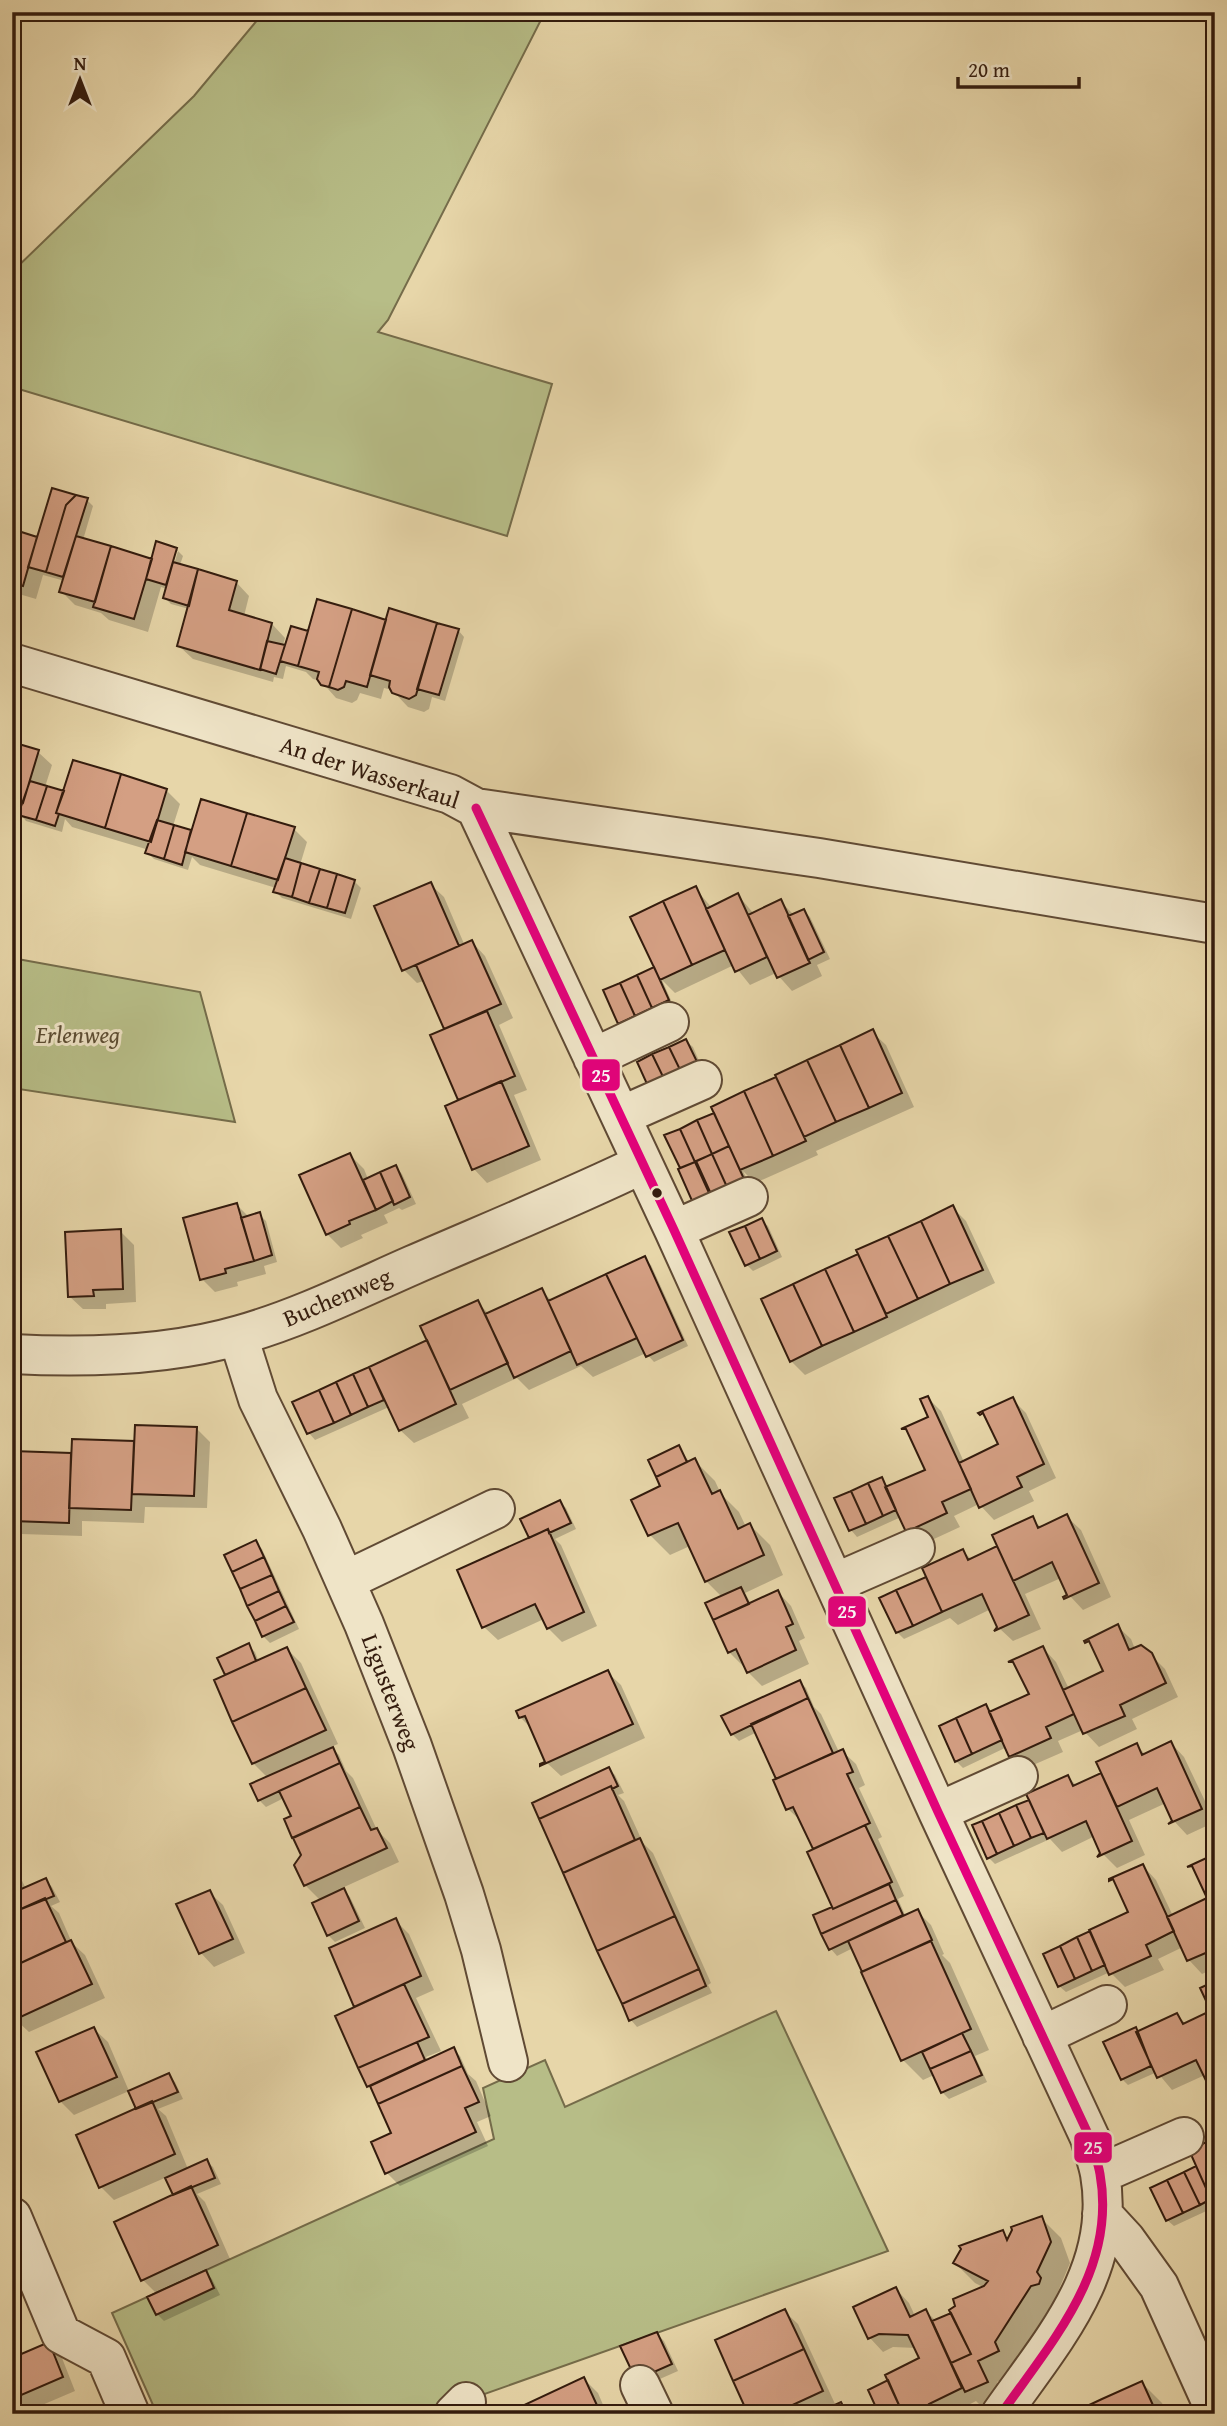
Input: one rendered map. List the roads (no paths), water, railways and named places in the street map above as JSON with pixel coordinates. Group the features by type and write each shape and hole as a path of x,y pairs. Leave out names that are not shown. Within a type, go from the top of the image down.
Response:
{"street":[{"name":"An der Wasserkaul","path":"12,663 450,794 476,808 819,858 1215,924"},
{"path":"476,808 674,1230 938,1812 1090,2138 1100,2174 1102,2214 1099,2240 1089,2278 1075,2308 1001,2414"},
{"path":"593,1058 668,1022"},
{"path":"621,1116 702,1080"},
{"name":"Buchenweg","path":"12,1354 82,1356 139,1352 238,1336 299,1315 642,1164"},
{"path":"674,1230 748,1197"},
{"name":"Ligusterweg","path":"238,1336 258,1399 322,1529 412,1746 481,1950 508,2062"},
{"path":"345,1581 495,1509"},
{"path":"835,1583 915,1548"},
{"path":"938,1812 1018,1776"},
{"path":"1042,2036 1107,2005"},
{"path":"1100,2174 1184,2137"},
{"path":"1102,2214 1126,2240 1159,2286 1215,2410"},
{"path":"12,2217 61,2333 106,2358 130,2414"}],"park label":[{"name":"Erlenweg","path":"78,1034"}]}
